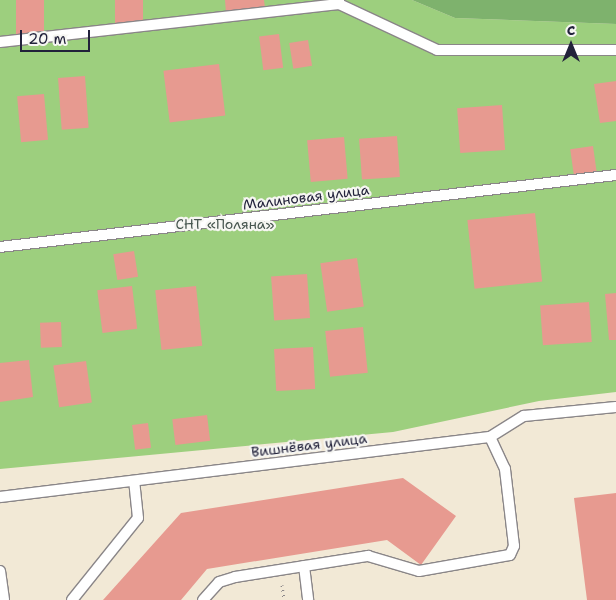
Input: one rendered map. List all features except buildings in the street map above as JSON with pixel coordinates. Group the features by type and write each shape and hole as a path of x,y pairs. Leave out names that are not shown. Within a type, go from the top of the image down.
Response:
{"lane":[{"path":"0,42 339,2 437,50 616,50"},
{"name":"Малиновая улица","path":"0,247 616,175"},
{"name":"Вишнёвая улица","path":"0,497 490,437 524,416 616,407"},
{"path":"203,600 219,582 368,556 419,571 510,555 514,546 505,469 490,437"},
{"path":"72,600 138,518 134,481"},
{"path":"304,566 308,600"},
{"path":"0,571 4,600"}],"green space":[{"name":"СНТ «Поляна»","path":"0,0 412,0 455,18 616,24 616,392 539,401 393,432 0,469"},
{"path":"412,0 616,0 616,24 455,18"}]}
